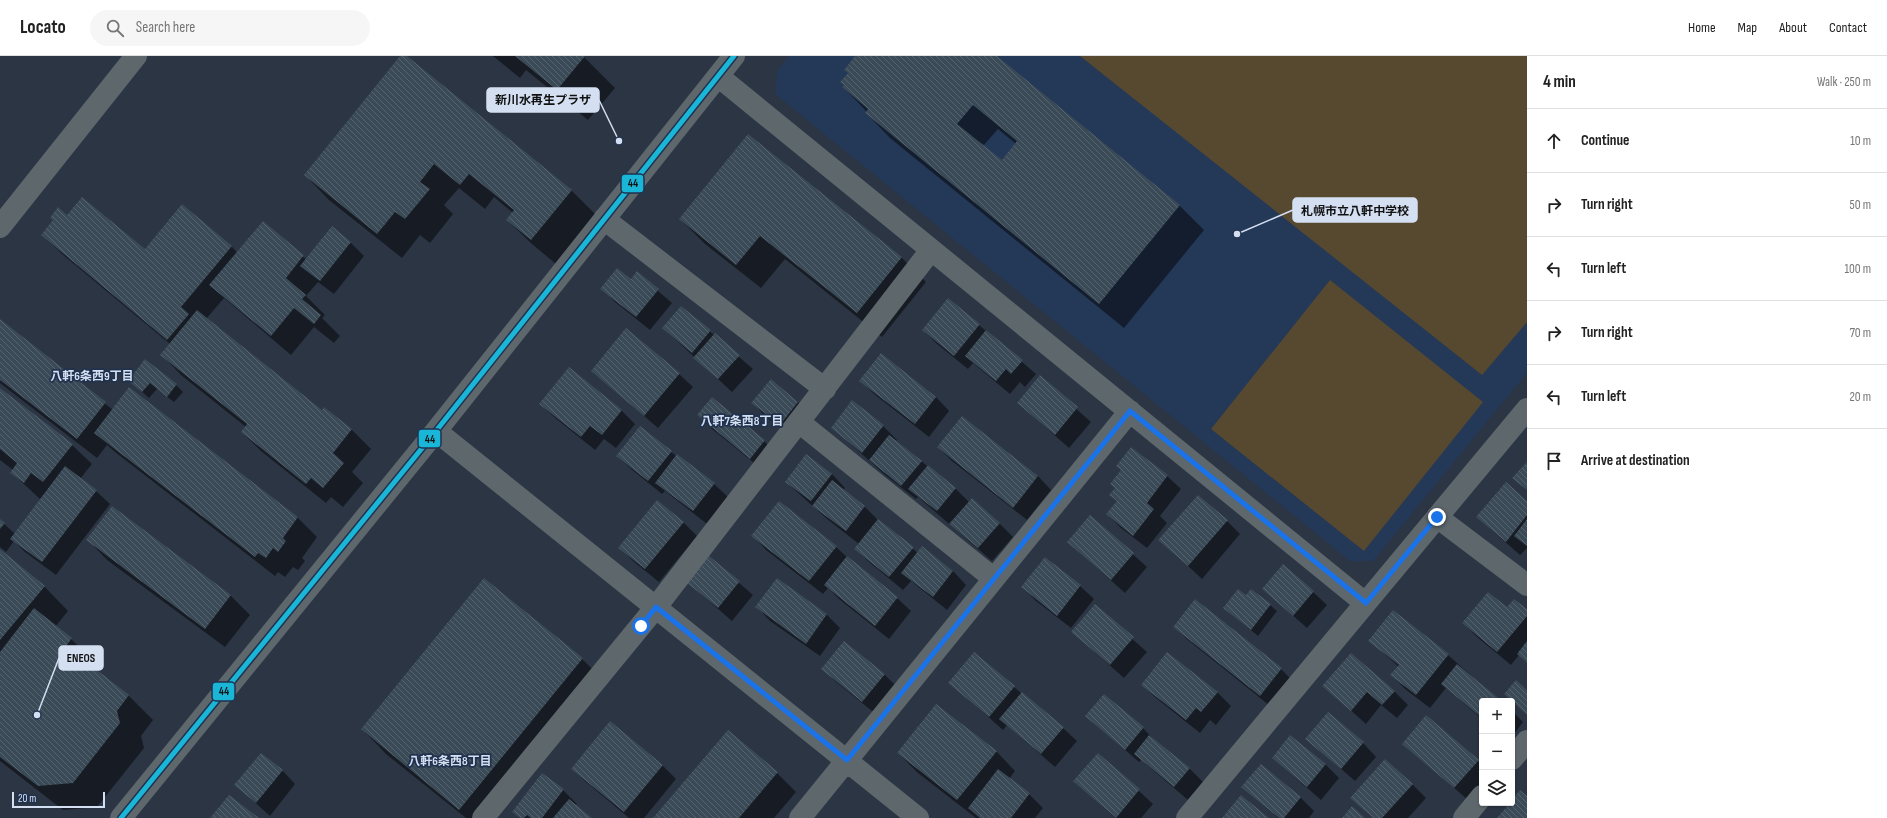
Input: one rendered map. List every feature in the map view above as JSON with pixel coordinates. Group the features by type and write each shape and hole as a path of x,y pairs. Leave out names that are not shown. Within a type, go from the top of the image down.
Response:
{"street":[{"path":"0,227 136,56"},
{"path":"121,818 436,431 734,56"},
{"path":"718,76 1366,603"},
{"path":"604,219 825,389"},
{"path":"483,818 656,607 931,250"},
{"path":"1187,818 1527,409"},
{"path":"800,818 993,578 1130,411"},
{"path":"799,422 993,578"},
{"path":"436,431 918,818"},
{"path":"1437,517 1527,585"},
{"path":"1515,755 1527,741"},
{"path":"1464,818 1479,800"}],"shaded area":[{"path":"789,56 1527,56 1527,373 1373,561 1350,561 775,94 777,71"},
{"path":"1080,56 1527,56 1527,322 1482,375"},
{"path":"1330,280 1483,402 1364,551 1211,429"}],"building":[{"path":"400,56 407,56 572,190 531,240 506,220 514,210 469,174 460,185 434,164 420,182 430,189 405,219 395,212 377,234 304,175"},
{"path":"515,56 585,56 557,90"},
{"path":"855,56 997,56 1180,205 1099,304 865,113 868,109 842,87 844,85 840,82 848,73 844,70","holes":["973,105 1017,141 1002,160 957,124"]},
{"path":"748,134 902,257 857,313 760,236 736,265 679,219"},
{"path":"82,197 145,249 182,204 232,246 181,307 189,314 167,340 41,235 53,220 50,218 58,207 67,215"},
{"path":"263,221 304,255 286,278 306,295 302,299 321,315 314,324 294,308 271,336 209,285"},
{"path":"332,226 351,242 320,281 300,266"},
{"path":"617,268 631,279 637,271 659,289 636,317 600,289"},
{"path":"948,298 980,324 954,356 922,330"},
{"path":"681,306 711,330 692,353 662,328"},
{"path":"197,310 322,410 324,407 352,429 333,453 344,463 323,488 311,478 306,484 241,432 247,424 160,355"},
{"path":"0,319 106,402 77,439 0,380"},
{"path":"626,328 680,373 644,416 591,371"},
{"path":"986,330 1023,360 1011,374 1006,369 996,381 965,356"},
{"path":"715,333 740,355 718,379 693,358"},
{"path":"881,353 936,397 915,424 859,381"},
{"path":"145,359 177,384 167,397 150,383 142,392 128,381"},
{"path":"569,367 622,410 602,435 590,426 581,437 539,404"},
{"path":"1040,375 1078,407 1055,435 1017,403"},
{"path":"771,379 798,402 780,425 751,403"},
{"path":"129,387 298,517 283,538 286,541 278,552 273,548 266,558 258,553 255,557 94,433"},
{"path":"0,388 73,444 43,482 31,473 24,483 10,473 17,463 0,449"},
{"path":"712,397 765,440 750,459 697,415"},
{"path":"852,400 884,425 862,453 831,428"},
{"path":"962,416 1038,476 1013,508 937,447"},
{"path":"640,426 672,451 648,481 616,456"},
{"path":"889,435 922,461 901,486 869,460"},
{"path":"1131,447 1168,475 1147,503 1154,509 1133,536 1106,514 1117,501 1109,495 1115,488 1110,484 1121,470 1116,466"},
{"path":"677,454 715,483 693,511 655,483"},
{"path":"806,454 832,474 811,501 785,482"},
{"path":"1527,462 1527,490 1512,478"},
{"path":"928,465 956,488 937,511 908,489"},
{"path":"65,466 97,490 42,562 10,539"},
{"path":"832,480 865,506 846,531 812,506"},
{"path":"1506,482 1527,501 1527,515 1506,542 1476,517"},
{"path":"1198,495 1228,520 1188,566 1158,540"},
{"path":"972,498 1000,523 978,548 949,524"},
{"path":"657,500 684,522 645,569 618,548"},
{"path":"779,501 837,546 809,581 751,536"},
{"path":"112,506 231,595 205,629 86,540"},
{"path":"1090,515 1134,553 1111,580 1067,542"},
{"path":"0,519 5,523 0,529"},
{"path":"878,519 914,547 889,577 854,549"},
{"path":"1527,519 1527,546 1514,536"},
{"path":"922,546 953,571 933,597 901,573"},
{"path":"0,549 45,586 0,640"},
{"path":"709,556 740,581 718,608 687,583"},
{"path":"847,556 898,597 875,626 824,585"},
{"path":"1045,557 1081,585 1057,616 1021,587"},
{"path":"1283,564 1314,591 1293,616 1262,589"},
{"path":"484,578 583,658 459,810 361,729"},
{"path":"777,578 827,614 806,644 755,607"},
{"path":"1238,589 1246,595 1251,589 1271,604 1251,630 1223,608"},
{"path":"1488,592 1507,607 1514,599 1527,609 1527,616 1497,652 1462,623"},
{"path":"1195,599 1282,668 1260,696 1173,627"},
{"path":"1095,604 1134,637 1110,665 1071,632"},
{"path":"34,608 72,638 66,646 129,695 117,711 120,723 73,783 38,786 0,757 0,652"},
{"path":"1393,610 1449,654 1416,695 1390,675 1399,665 1368,641"},
{"path":"844,641 885,674 862,702 821,669"},
{"path":"1527,641 1527,663 1517,654"},
{"path":"974,652 1015,686 989,717 948,683"},
{"path":"1167,652 1218,692 1201,712 1196,708 1186,720 1141,685"},
{"path":"1351,653 1395,691 1382,705 1367,692 1351,711 1322,686"},
{"path":"1457,664 1498,698 1479,698 1479,716 1441,684"},
{"path":"1516,680 1527,690 1527,715 1515,704 1515,698 1508,698 1504,694"},
{"path":"1022,692 1064,727 1041,754 999,719"},
{"path":"1104,694 1144,727 1125,750 1085,716"},
{"path":"936,704 997,751 957,800 897,753"},
{"path":"1328,712 1364,742 1341,769 1305,739"},
{"path":"1426,715 1479,760 1454,788 1402,744"},
{"path":"610,721 663,765 624,812 571,769"},
{"path":"728,730 778,772 739,818 653,818"},
{"path":"1149,735 1190,768 1174,787 1134,754"},
{"path":"1290,735 1326,764 1307,787 1272,758"},
{"path":"261,753 283,770 256,803 234,785"},
{"path":"1098,753 1140,789 1116,818 1073,781"},
{"path":"1385,759 1413,784 1382,818 1373,818 1350,798"},
{"path":"1261,764 1301,797 1284,818 1279,818 1241,787"},
{"path":"998,769 1030,793 1011,818 980,818 968,808"},
{"path":"542,773 564,789 542,818 531,818 527,815 524,818 520,818 512,812"},
{"path":"1520,790 1527,796 1527,818 1497,818 1507,806 1515,806 1515,796"},
{"path":"229,795 259,818 210,818"},
{"path":"1241,795 1269,818 1222,818"},
{"path":"569,799 592,818 553,818"},
{"path":"1352,806 1365,818 1342,818"}],"transit line":[{"name":"44","path":"121,818 436,431 734,56"}],"place":[{"name":"新川水再生プラザ","path":"619,141"},
{"name":"札幌市立八軒中学校","path":"1237,234"},
{"name":"ENEOS","path":"37,715"}],"district":[{"name":"八軒6条西9丁目","path":"92,376"},
{"name":"八軒7条西8丁目","path":"742,421"},
{"name":"八軒6条西8丁目","path":"450,761"}],"route":[{"path":"641,626 656,607 847,760 993,578 1130,411 1366,603 1437,517"}]}
